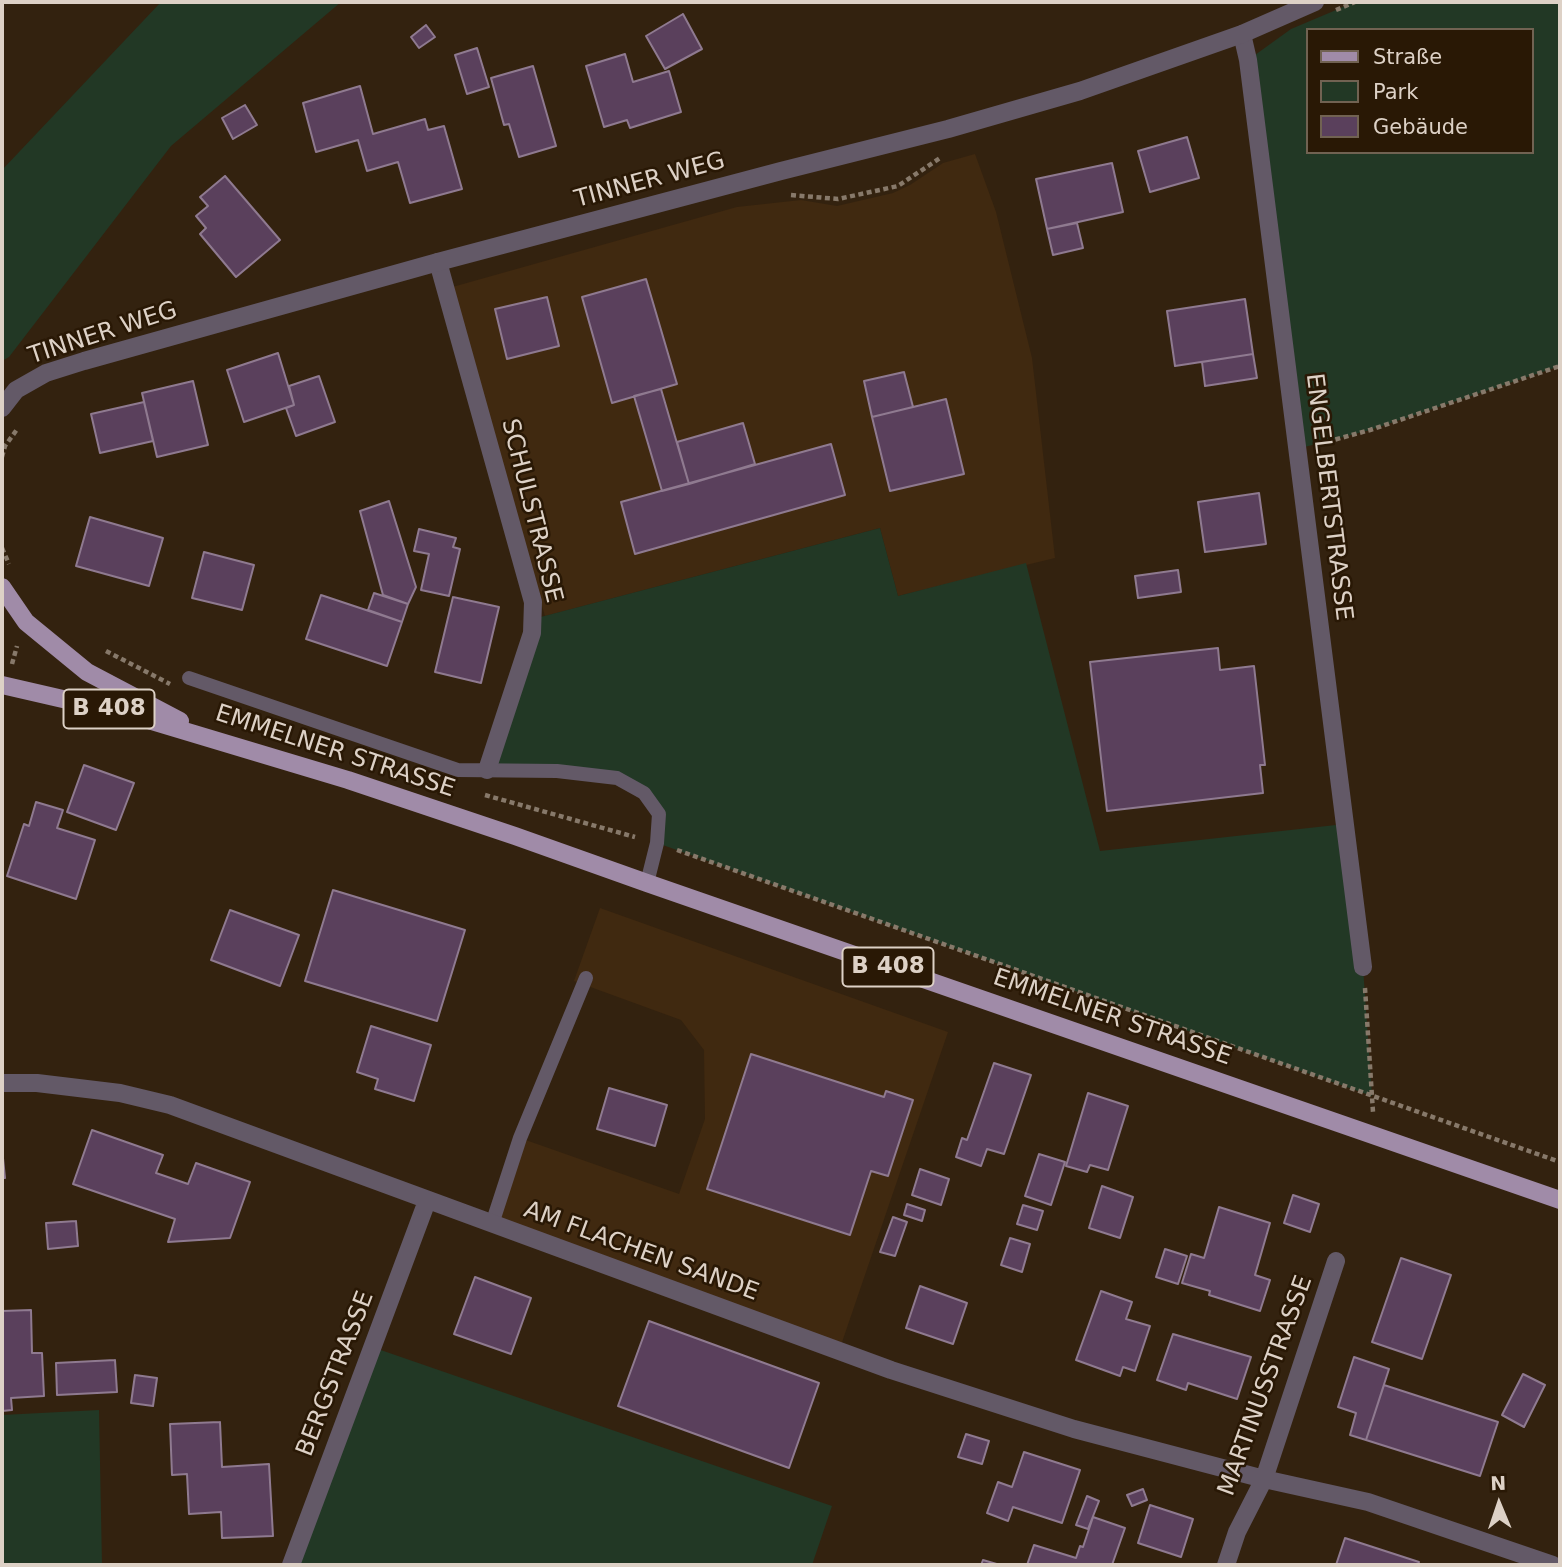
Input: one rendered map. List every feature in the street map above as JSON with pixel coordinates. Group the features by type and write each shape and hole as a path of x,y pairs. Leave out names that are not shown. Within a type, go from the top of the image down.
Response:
{"main road":[{"path":"2,587 26,622 88,672 214,739"},
{"name":"EMMELNER STRASSE","path":"2,685 128,714 438,810 1560,1200"}],"street":[{"name":"TINNER WEG","path":"2,408 16,390 46,373 438,262 1080,92 1242,34 1315,2"},
{"name":"ENGELBERTSTRASSE","path":"1242,34 1248,60 1363,967"},
{"name":"SCHULSTRASSE","path":"438,262 534,602 532,634 487,770"},
{"name":"AM FLACHEN SANDE","path":"2,1083 37,1083 120,1093 170,1105 891,1370 1074,1429 1264,1479 1368,1502 1549,1564"},
{"name":"BERGSTRASSE","path":"291,1565 427,1200"},
{"name":"MARTINUSSTRASSE","path":"1226,1565 1237,1532 1264,1479 1336,1261"}],"lane":[{"name":"EMMELNER STRASSE","path":"186,684 458,770 558,771 617,778 644,793 659,814 657,843 647,883"},
{"path":"492,1224 520,1138 586,978"}],"path":[{"path":"1297,449 1370,430 1560,366"},
{"path":"101,649 186,684"},
{"path":"484,795 657,843 1560,1162"},
{"path":"1363,967 1374,1134"}],"shaded area":[{"path":"975,154 996,212 1032,358 1055,558 898,596 880,528 545,616 449,288 737,207 801,200 837,206 893,193 943,163"},
{"path":"600,908 948,1032 839,1351 492,1224 520,1138 679,1194 705,1119 704,1050 681,1020 574,981"}],"green space":[{"path":"161,2 341,2 171,146 9,357 2,361 2,170"},
{"path":"1355,2 1560,2 1560,366 1370,430 1297,449 1248,60 1291,29"},
{"path":"880,528 898,596 1026,563 1100,851 1345,824 1363,967 1372,1096 657,843 659,814 617,778 487,770 533,619"},
{"path":"372,1347 832,1506 812,1565 291,1565"},
{"path":"99,1410 102,1565 2,1565 2,1415"}],"building":[{"path":"683,14 702,49 665,69 646,36"},
{"path":"426,25 435,37 419,48 411,37"},
{"path":"477,48 489,87 467,94 455,55"},
{"path":"625,54 633,82 669,71 681,112 630,128 627,120 604,127 586,66"},
{"path":"533,66 556,146 519,157 509,124 504,125 491,78"},
{"path":"360,86 373,134 425,119 428,130 444,126 462,189 410,203 398,162 367,171 358,140 316,152 303,103"},
{"path":"245,105 257,125 233,139 222,118"},
{"path":"1187,137 1199,178 1150,192 1138,151"},
{"path":"1112,163 1123,212 1047,229 1036,179"},
{"path":"225,176 280,240 236,277 200,234 206,228 196,216 208,206 200,197"},
{"path":"1077,223 1083,248 1053,255 1047,229"},
{"path":"646,279 677,384 612,403 582,297"},
{"path":"547,297 559,346 507,359 495,309"},
{"path":"1245,299 1253,354 1175,366 1167,311"},
{"path":"278,353 294,405 244,422 227,370"},
{"path":"1253,354 1257,378 1205,386 1202,362"},
{"path":"904,372 913,407 872,417 864,381"},
{"path":"319,376 335,422 296,436 286,408 294,405 289,386"},
{"path":"193,381 208,445 157,457 142,393"},
{"path":"661,389 689,484 662,491 634,396"},
{"path":"946,399 964,474 890,491 872,417"},
{"path":"144,402 153,441 100,453 91,414"},
{"path":"743,423 755,464 689,484 677,442"},
{"path":"831,444 845,495 635,554 621,502"},
{"path":"1259,493 1266,544 1205,552 1198,502"},
{"path":"389,501 416,587 408,604 383,595 360,511"},
{"path":"90,517 163,538 149,586 76,566"},
{"path":"419,529 456,538 453,547 460,549 449,596 421,590 429,554 414,551"},
{"path":"204,552 254,565 242,610 192,598"},
{"path":"1178,570 1181,592 1138,598 1135,576"},
{"path":"374,593 408,604 402,622 368,610"},
{"path":"321,595 402,622 387,666 306,639"},
{"path":"453,597 499,607 481,683 435,672"},
{"path":"1218,648 1220,670 1254,666 1265,765 1260,765 1263,793 1107,811 1090,662"},
{"path":"84,765 134,783 116,830 67,812"},
{"path":"36,802 63,810 57,828 95,840 76,899 7,876 24,824 29,826"},
{"path":"333,890 465,930 437,1021 305,981"},
{"path":"230,910 299,935 280,986 211,960"},
{"path":"371,1026 431,1045 414,1101 375,1089 378,1079 357,1072"},
{"path":"751,1054 884,1097 886,1091 913,1100 888,1176 871,1171 850,1235 707,1189"},
{"path":"994,1063 1031,1075 1004,1154 987,1149 981,1166 956,1157 962,1138 967,1140"},
{"path":"609,1088 667,1105 655,1146 597,1129"},
{"path":"1088,1093 1128,1106 1108,1170 1090,1165 1087,1172 1066,1166"},
{"path":"92,1130 163,1155 156,1173 188,1184 196,1163 250,1182 230,1238 168,1242 175,1219 73,1184"},
{"path":"2,1148 5,1178 2,1178"},
{"path":"1039,1154 1065,1162 1051,1205 1025,1196"},
{"path":"920,1169 949,1179 941,1205 912,1195"},
{"path":"1102,1186 1133,1197 1120,1238 1089,1228"},
{"path":"1293,1195 1319,1204 1310,1232 1284,1223"},
{"path":"907,1204 925,1210 922,1221 904,1215"},
{"path":"1023,1205 1043,1211 1037,1230 1017,1224"},
{"path":"1219,1207 1270,1223 1255,1275 1270,1280 1260,1311 1209,1295 1210,1291 1182,1283 1191,1254 1204,1258"},
{"path":"893,1217 907,1222 895,1256 880,1252"},
{"path":"76,1221 78,1246 48,1249 46,1223"},
{"path":"1010,1238 1030,1244 1022,1272 1001,1265"},
{"path":"1165,1249 1187,1256 1178,1284 1156,1277"},
{"path":"1401,1258 1451,1275 1422,1359 1372,1342"},
{"path":"475,1277 531,1298 511,1354 454,1334"},
{"path":"920,1286 967,1303 953,1344 906,1328"},
{"path":"1101,1291 1132,1302 1126,1319 1150,1326 1135,1371 1123,1367 1120,1376 1076,1360"},
{"path":"31,1310 32,1353 42,1353 44,1396 11,1398 12,1410 2,1411 2,1311"},
{"path":"649,1321 819,1383 789,1468 618,1406"},
{"path":"1173,1334 1251,1357 1237,1399 1188,1383 1186,1390 1157,1380"},
{"path":"1354,1357 1389,1369 1366,1440 1350,1435 1356,1413 1338,1407"},
{"path":"115,1360 117,1392 57,1395 56,1363"},
{"path":"1523,1374 1545,1385 1524,1427 1502,1415"},
{"path":"135,1375 157,1378 153,1406 131,1403"},
{"path":"1384,1385 1498,1422 1480,1476 1366,1440"},
{"path":"220,1422 222,1467 269,1464 273,1536 222,1538 221,1512 189,1514 187,1474 172,1475 170,1424"},
{"path":"966,1434 989,1441 982,1464 958,1457"},
{"path":"1024,1452 1080,1470 1062,1523 1013,1507 1008,1521 987,1513 998,1482 1012,1487"},
{"path":"1143,1489 1147,1500 1132,1506 1127,1495"},
{"path":"1087,1496 1099,1501 1088,1529 1076,1525"},
{"path":"1150,1505 1193,1519 1181,1557 1138,1543"},
{"path":"1093,1517 1125,1528 1112,1565 1027,1565 1034,1545 1076,1558 1080,1546 1083,1547"},
{"path":"1345,1538 1419,1562 1418,1565 1336,1565"},
{"path":"983,1560 1000,1565 981,1565"}]}
